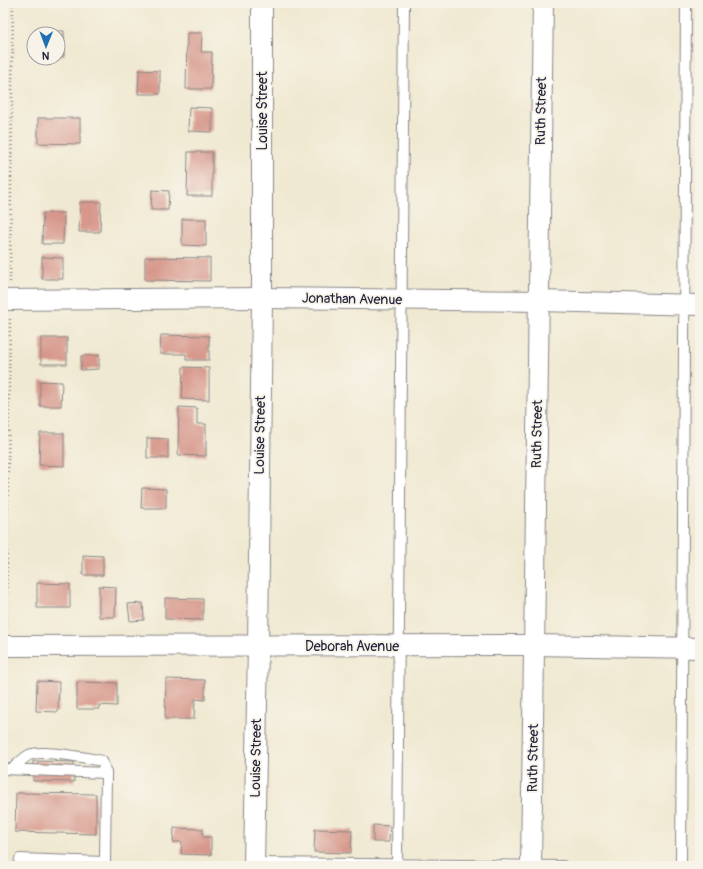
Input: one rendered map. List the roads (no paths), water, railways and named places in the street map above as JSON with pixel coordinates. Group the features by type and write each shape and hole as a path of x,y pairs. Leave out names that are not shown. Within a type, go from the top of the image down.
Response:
{"street":[{"name":"Louise Street","path":"254,865 262,298 262,3"},
{"name":"Ruth Street","path":"531,866 543,3"},
{"name":"Jonathan Avenue","path":"3,300 262,298 692,304"},
{"name":"Deborah Avenue","path":"3,646 534,645 691,648"}],"lane":[{"path":"397,865 404,3"},
{"path":"681,866 691,648 692,304 686,3"},
{"path":"6,769 30,754 46,753 84,757 102,761 106,773 105,864 53,863 20,859 19,866"},
{"path":"6,769 106,773"},
{"path":"254,865 562,866"}]}
